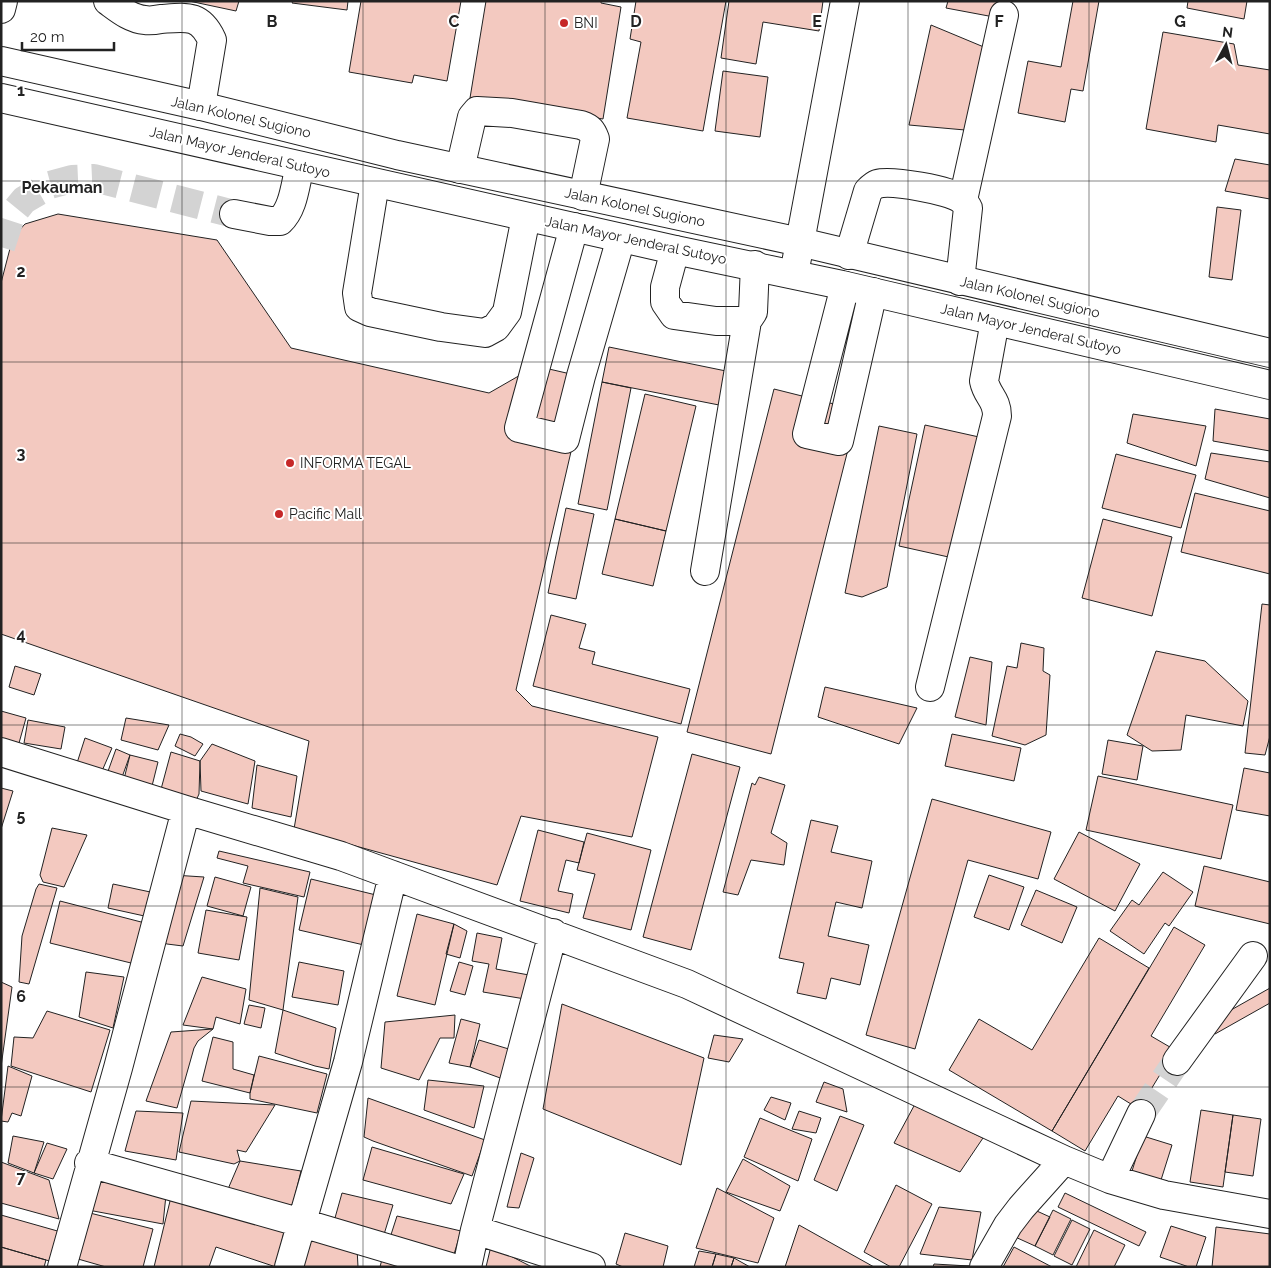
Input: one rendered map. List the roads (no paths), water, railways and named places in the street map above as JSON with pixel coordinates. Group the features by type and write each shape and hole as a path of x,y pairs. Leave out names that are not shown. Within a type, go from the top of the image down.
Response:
{"main road":[{"path":"1,9 3,1"},
{"path":"108,1 123,13 145,20 191,18 199,22 207,31 212,40 201,106"},
{"path":"794,274 845,1"},
{"path":"963,200 1004,16"},
{"name":"Jalan Kolonel Sugiono","path":"1,60 201,106 397,155 800,242 1270,353"},
{"name":"Jalan Mayor Jenderal Sutoyo","path":"1,98 526,217 794,274 1270,384"},
{"path":"460,169 472,117 478,111 512,113 581,125 588,128 595,139 583,196"},
{"path":"234,214 270,221 280,221 286,215 291,205 300,166"},
{"path":"375,183 358,293 359,307 370,312 441,327 485,333 496,327 507,312 526,217"},
{"path":"849,255 868,191 875,185 889,183 935,190 963,200 968,208 960,281"},
{"path":"574,227 519,428 565,439 621,238"},
{"path":"675,250 666,287 665,302 674,315 716,321 747,321"},
{"path":"705,571 747,321 753,312 755,266"},
{"path":"845,286 807,434 839,441 873,292"},
{"path":"930,687 997,416 996,404 986,391 984,382 995,321"},
{"path":"1,752 341,856 687,984 1064,1160 1110,1179 1164,1195 1270,1214"},
{"path":"62,1267 89,1164 118,1068 186,810"},
{"path":"289,1267 348,1062 393,875"},
{"path":"467,1267 553,933"},
{"path":"1177,1060 1253,956"},
{"path":"1110,1179 1141,1114"},
{"path":"984,1267 1021,1208 1064,1160"},
{"path":"89,1164 302,1222 450,1267"},
{"path":"475,1230 591,1267"}],"tunnel":[{"path":"1,247 11,216 24,200 50,185 72,179 94,178 234,214"},
{"path":"1141,1114 1177,1061"}],"place":[{"name":"BNI","path":"564,23"},
{"name":"INFORMA TEGAL","path":"290,463"},
{"name":"Pacific Mall","path":"279,514"}],"district":[{"name":"Pekauman","path":"62,187"}]}
